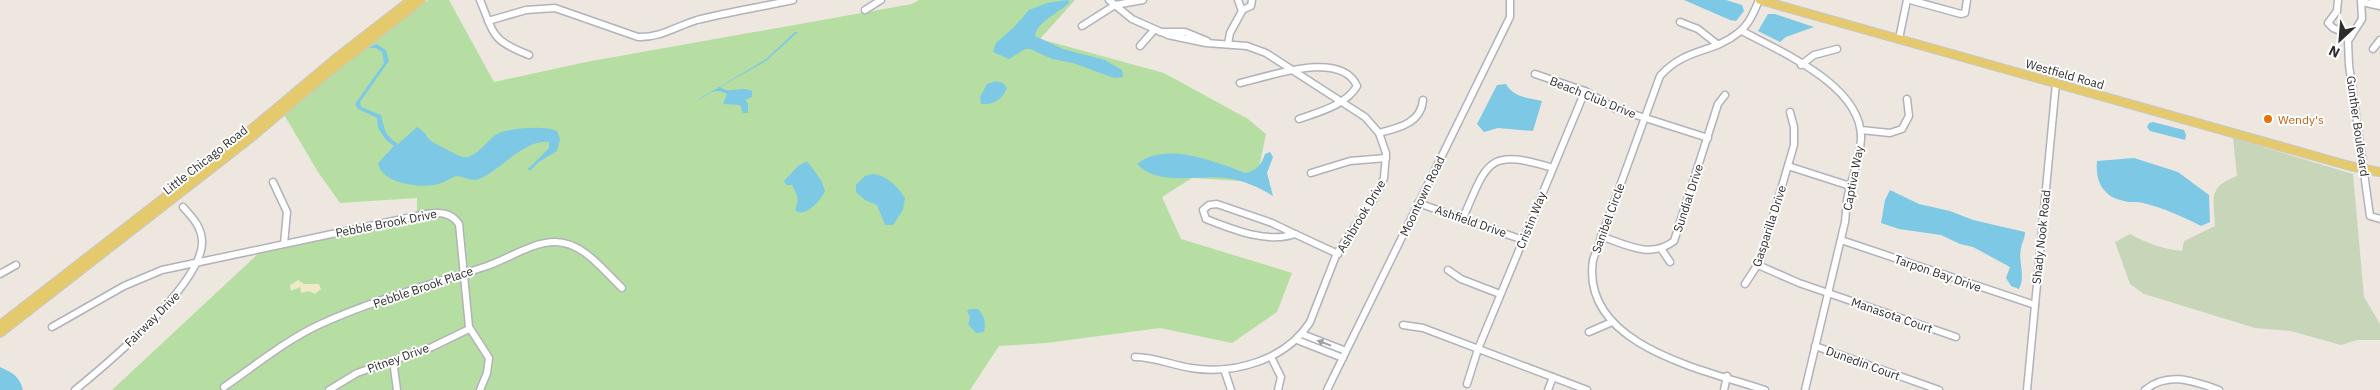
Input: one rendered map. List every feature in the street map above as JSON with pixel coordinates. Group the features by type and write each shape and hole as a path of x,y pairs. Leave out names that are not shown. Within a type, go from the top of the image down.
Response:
{"main road":[{"name":"Little Chicago Road","path":"0,325 223,152 335,59 411,0"},
{"name":"Little Chicago Road","path":"0,334 241,146 326,74 421,0"},
{"name":"Westfield Road","path":"1760,0 2364,170 2380,177"},
{"name":"Westfield Road","path":"2364,170 2380,172"}],"street":[{"path":"480,0 492,33 498,40 529,55"},
{"path":"488,22 528,9 553,7 638,37 649,38 665,34 691,22 774,2 794,0"},
{"name":"Ashbrook Drive","path":"1109,0 1132,19 1157,31 1184,39 1260,50 1365,117 1384,142 1386,158 1385,176 1380,188 1343,241 1317,310 1300,337 1271,357 1250,365 1224,369 1193,368 1148,357 1135,357"},
{"path":"1082,26 1115,6 1143,0"},
{"path":"1238,0 1242,10"},
{"path":"1228,44 1230,33 1242,10 1251,6 1252,0"},
{"name":"Moontown Road","path":"1328,390 1510,17 1510,0"},
{"name":"Sanibel Circle","path":"1760,0 1753,19 1742,31 1717,44 1675,61 1660,76 1601,236 1593,260 1592,279 1597,299 1612,322 1637,342 1654,351 1698,368 1765,390"},
{"path":"1899,39 1908,0 1961,14 1964,13 1967,0"},
{"path":"2338,0 2337,11 2328,24 2350,36"},
{"path":"2373,0 2380,2"},
{"path":"865,10 877,1"},
{"path":"2362,1 2380,6"},
{"name":"Gunther Boulevard","path":"2362,1 2362,19 2350,36 2348,44 2349,66 2370,216 2380,219"},
{"path":"1680,22 1698,29 1717,44"},
{"path":"1140,46 1157,31"},
{"name":"Captiva Way","path":"1742,31 1828,82 1854,110 1861,130 1861,141 1850,186 1841,240 1805,390"},
{"path":"2373,49 2380,40"},
{"path":"1802,65 1814,54 1837,50"},
{"path":"1240,83 1291,70 1317,66 1350,76 1356,82 1356,89 1341,101 1299,119"},
{"name":"Beach Club Drive","path":"1535,74 1585,91 1608,106 1708,138"},
{"name":"Shady Nook Road","path":"2027,390 2056,83"},
{"name":"Cristin Way","path":"1467,384 1478,349 1500,294 1585,91"},
{"name":"Sundial Drive","path":"1662,250 1671,244 1676,236 1718,104 1725,95"},
{"path":"1861,130 1886,133 1902,130 1906,125 1909,114 1907,99"},
{"path":"1379,133 1402,127 1416,118 1423,108 1423,100"},
{"name":"Gasparilla Drive","path":"1745,284 1758,265 1788,166 1794,140 1794,127 1790,112"},
{"path":"1463,218 1486,168 1493,161 1504,157 1516,157 1552,168"},
{"path":"1311,173 1350,161 1386,158"},
{"path":"1788,166 1850,186"},
{"path":"273,182 287,207 289,220 284,244"},
{"name":"Ashfield Drive","path":"1418,203 1523,240"},
{"path":"1295,234 1286,239 1272,238 1206,219 1203,214 1209,205 1217,204 1272,223 1338,254"},
{"name":"Fairway Drive","path":"75,390 94,375 171,301 187,281 197,262 201,244 200,229 192,216 183,207"},
{"name":"Pebble Brook Drive","path":"52,327 133,281 162,270 426,214 446,213 454,216 460,224 469,329 488,358 487,373 480,390"},
{"path":"1601,236 1641,250 1662,250 1670,262"},
{"name":"Tarpon Bay Drive","path":"1841,240 2034,305"},
{"name":"Pebble Brook Place","path":"224,388 292,340 322,323 493,264 541,244 566,243 584,250 622,288"},
{"path":"0,274 16,265"},
{"path":"1758,265 1828,293"},
{"path":"1448,270 1461,279 1500,294"},
{"name":"Manasota Court","path":"1828,293 1956,338"},
{"path":"1589,332 1612,322"},
{"path":"1403,325 1418,326 1587,390"},
{"name":"Pitney Drive","path":"329,390 350,376 432,347 469,329"},
{"path":"1300,337 1345,354"},
{"name":"Dunedin Court","path":"1816,346 1939,390"},
{"path":"1271,357 1281,378 1278,390"},
{"path":"393,360 397,390"},
{"path":"1224,369 1231,390"},
{"path":"1724,390 1727,376"},
{"path":"1548,390 1553,377"},
{"path":"2144,390 2158,379 2174,378 2219,390"}],"green space":[{"path":"428,0 449,0 494,82 586,62 912,4 919,0 1075,0 1040,39 1164,73 1248,119 1266,134 1256,182 1192,178 1162,197 1181,239 1292,273 1277,312 1232,343 1160,328 1046,343 999,346 970,390 112,390 261,251 417,218 417,198 340,203 318,172 283,113"},
{"path":"2233,138 2353,174 2364,297 2380,324 2380,340 2357,340 2341,345 2291,331 2255,328 2144,294 2130,284 2115,242 2130,234 2155,245 2182,251 2184,241 2215,226 2214,195 2227,180 2237,176"}],"sand":[{"path":"298,280 304,284 319,284 321,289 315,294 309,291 301,293 300,287 291,291 290,285"}],"water":[{"path":"1067,0 1070,2 1045,21 1035,36 1063,49 1105,60 1122,70 1123,77 1114,78 1073,63 1052,59 1030,49 1025,49 1009,59 993,52 996,43 1029,10 1047,3"},
{"path":"1684,0 1726,0 1742,5 1744,11 1736,21 1730,20"},
{"path":"1768,14 1775,14 1814,27 1786,37 1780,42 1758,31"},
{"path":"795,32 798,32 766,61 720,87 728,90 748,89 752,91 752,97 745,100 748,103 748,113 743,113 740,105 723,104 727,94 722,92 711,92 697,100 765,60"},
{"path":"376,44 386,50 389,61 360,102 361,107 381,115 386,131 398,144 417,127 435,143 460,156 468,157 477,152 497,134 510,130 544,128 557,131 560,139 557,151 539,162 531,170 527,170 549,148 549,142 530,145 487,175 476,180 456,176 440,184 419,186 393,180 381,170 378,163 394,146 386,140 378,128 377,118 358,109 355,104 384,63 382,52 376,48 369,48"},
{"path":"996,81 1003,83 1007,88 1003,96 989,104 981,104 980,97 987,84"},
{"path":"1506,84 1517,94 1542,101 1533,131 1498,128 1484,132 1477,124 1497,85"},
{"path":"2153,122 2184,130 2185,140 2150,131 2147,127 2149,123"},
{"path":"1270,152 1273,157 1267,173 1273,196 1238,180 1215,177 1167,177 1146,171 1137,164 1157,155 1180,154 1203,158 1246,173 1256,169 1265,154"},
{"path":"2134,158 2178,172 2209,195 2210,222 2201,226 2165,210 2141,202 2126,202 2106,192 2097,175 2097,161"},
{"path":"807,161 821,180 825,191 812,208 799,212 795,210 798,199 795,191 792,185 786,185 784,181 798,166"},
{"path":"872,174 882,176 891,182 905,198 903,210 893,225 885,225 877,205 865,200 856,192 856,185 865,176"},
{"path":"1890,190 1919,204 1950,211 1973,220 2025,232 2020,253 2022,279 2019,289 2011,286 2006,278 2010,267 1973,247 1960,244 1941,235 1899,229 1881,223 1885,200"},
{"path":"978,309 984,317 984,332 976,333 968,324 970,318 967,311"},
{"path":"0,367 15,376 23,390 0,390"}],"place":[{"name":"Wendy's","path":"2268,119"}]}
